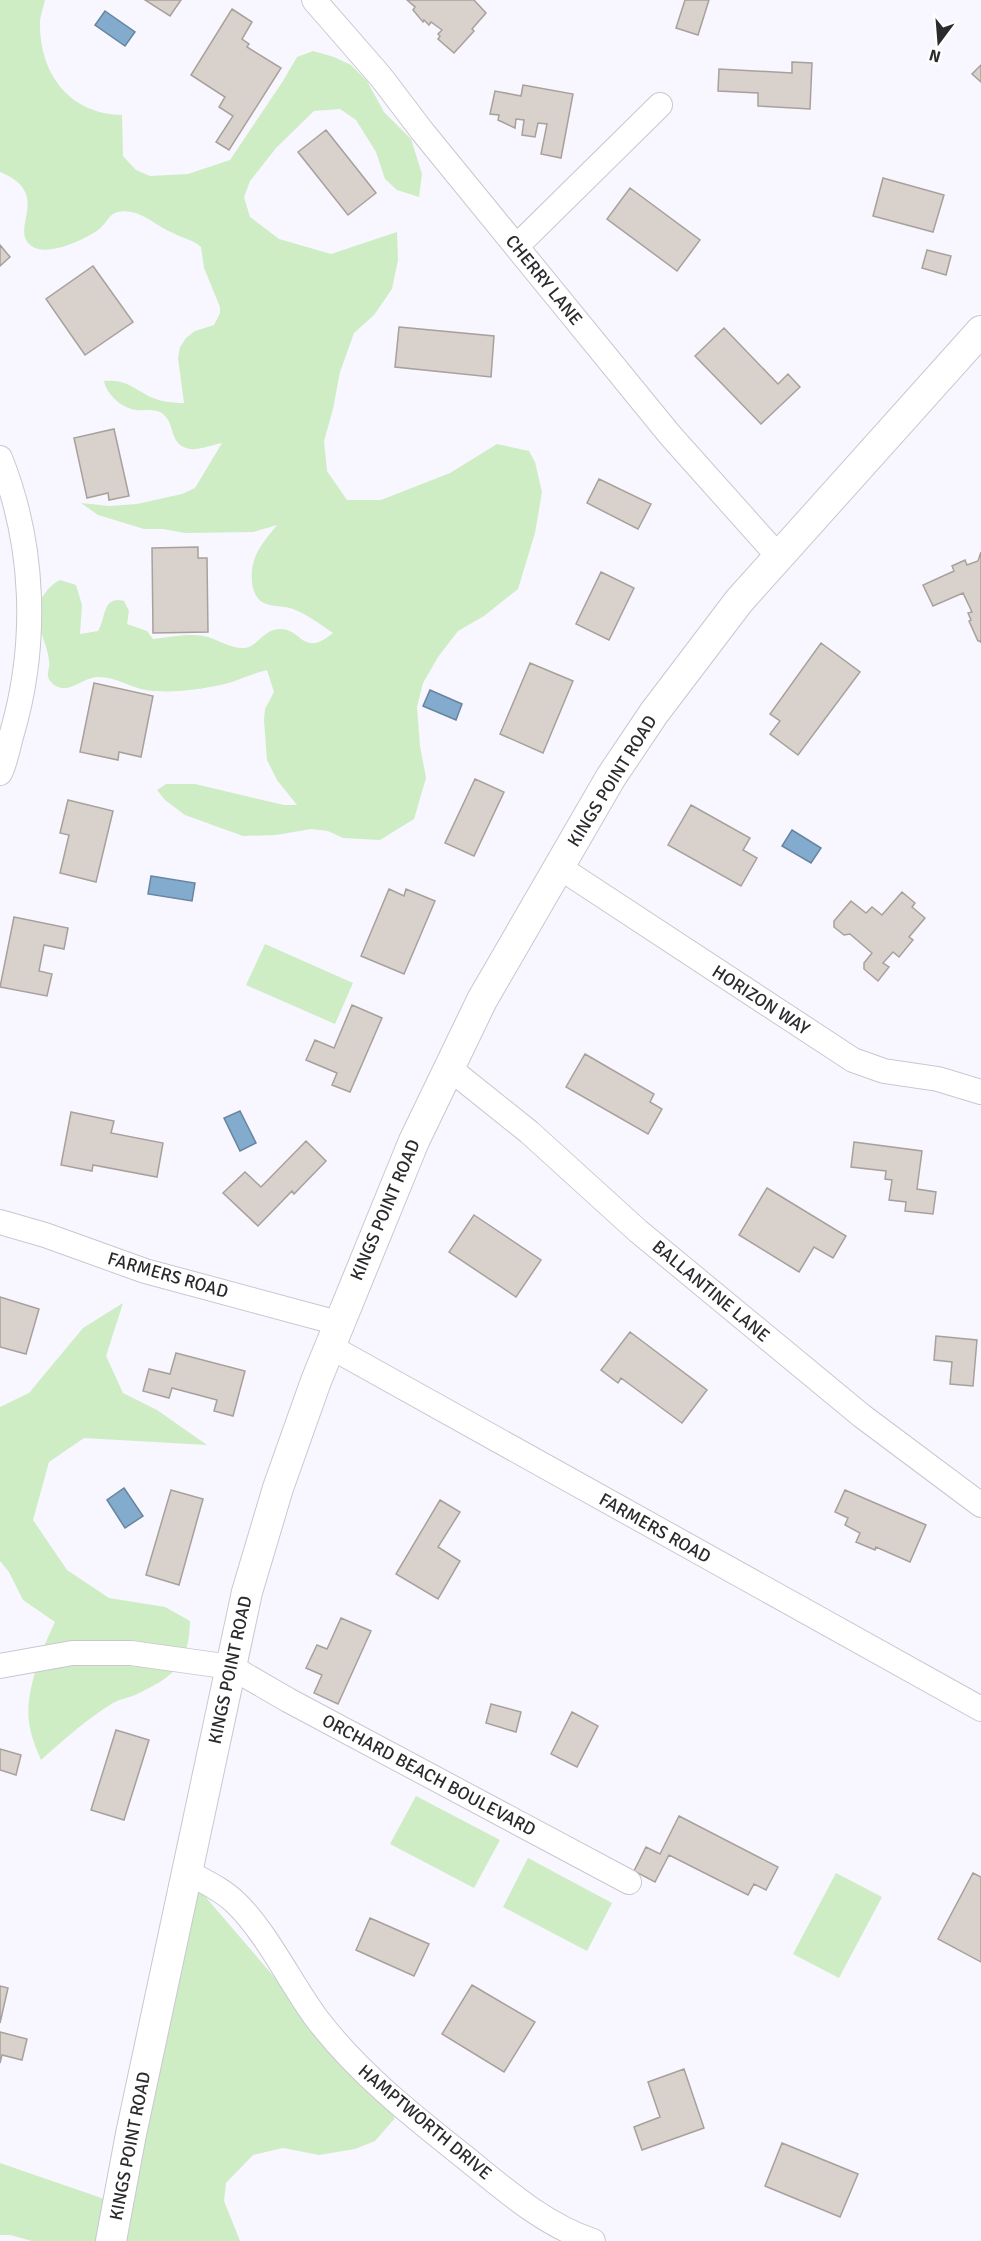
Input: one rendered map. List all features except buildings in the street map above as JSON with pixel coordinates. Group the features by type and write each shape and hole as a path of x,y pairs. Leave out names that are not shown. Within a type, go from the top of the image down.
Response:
{"main road":[{"name":"KINGS POINT ROAD","path":"111,2241 186,1871 247,1592 286,1467 334,1334 414,1141 482,1000 611,777 654,713 739,602 981,331"}],"street":[{"name":"CHERRY LANE","path":"314,0 381,77 670,435 779,557"},
{"path":"517,246 660,105"},
{"path":"0,458 19,520 28,574 30,613 27,672 19,711 0,773"},
{"name":"HORIZON WAY","path":"559,867 853,1060 884,1071 938,1079 981,1092"},
{"name":"BALLANTINE LANE","path":"449,1068 529,1132 638,1230 853,1408 981,1505"},
{"name":"FARMERS ROAD","path":"0,1222 45,1235 334,1334 981,1709"},
{"path":"0,1666 72,1653 131,1653 231,1667"},
{"name":"ORCHARD BEACH BOULEVARD","path":"231,1667 288,1700 629,1882"},
{"name":"HAMPTWORTH DRIVE","path":"186,1871 236,1903 252,1922 317,2019 350,2057 404,2109 527,2207 572,2234 593,2241"}],"green space":[{"path":"0,0 45,0 40,27 46,61 53,76 74,100 88,108 122,115 123,156 136,170 150,176 188,174 230,160 297,57 313,51 351,65 367,81 384,112 411,139 422,174 419,197 397,190 385,179 376,152 356,120 340,109 314,111 276,148 250,181 244,197 250,217 279,239 331,254 397,232 398,260 392,289 374,315 354,333 340,372 324,441 327,471 347,500 381,500 450,473 497,444 529,451 535,462 542,492 535,533 518,589 484,616 458,631 438,657 423,683 417,707 420,746 426,778 414,819 380,840 343,838 328,831 311,829 276,835 243,836 185,815 165,800 157,790 166,784 195,784 284,805 297,805 277,780 267,760 265,709 274,692 267,670 222,685 178,691 146,690 104,677 91,678 74,686 62,688 49,679 48,656 39,625 38,612 45,593 60,580 76,585 82,605 80,634 98,631 108,605 117,600 124,601 129,611 127,624 147,631 153,639 198,635 244,648 253,645 274,630 287,630 309,643 323,640 333,633 298,611 262,602 255,593 252,580 254,560 260,547 277,525 253,532 185,533 163,529 144,529 98,515 81,503 109,506 137,504 182,494 195,488 222,443 197,449 183,447 175,439 170,423 163,414 157,411 126,407 112,396 104,381 126,384 159,400 184,403 178,358 180,347 195,331 214,325 220,313 220,307 204,268 201,247 133,212 115,213 92,234 57,248 40,249 33,247 26,240 24,232 27,212 25,191 16,181 0,172"},
{"path":"265,944 353,983 335,1024 246,985"},
{"path":"123,1303 106,1356 123,1393 157,1410 207,1445 84,1438 49,1462 33,1520 67,1570 109,1598 165,1607 190,1621 189,1636 182,1659 169,1676 103,1709 41,1760 30,1728 29,1702 39,1660 55,1622 23,1600 9,1572 0,1561 0,1407 29,1393 83,1328"},
{"path":"416,1796 500,1840 474,1888 390,1844"},
{"path":"528,1858 612,1903 587,1951 503,1907"},
{"path":"836,1873 882,1897 839,1978 793,1954"},
{"path":"197,1887 395,2118 375,2141 355,2149 319,2155 283,2148 253,2155 226,2183 224,2201 240,2241 119,2241"},
{"path":"0,2163 116,2203 109,2241 32,2241 10,2235 0,2235"}],"water":[{"path":"105,11 135,32 125,46 95,25"},
{"path":"430,690 462,704 456,720 423,706"},
{"path":"792,830 821,848 811,863 782,846"},
{"path":"151,876 195,883 192,901 148,894"},
{"path":"240,1111 256,1143 240,1151 224,1118"},
{"path":"124,1488 143,1516 125,1528 107,1500"}]}
